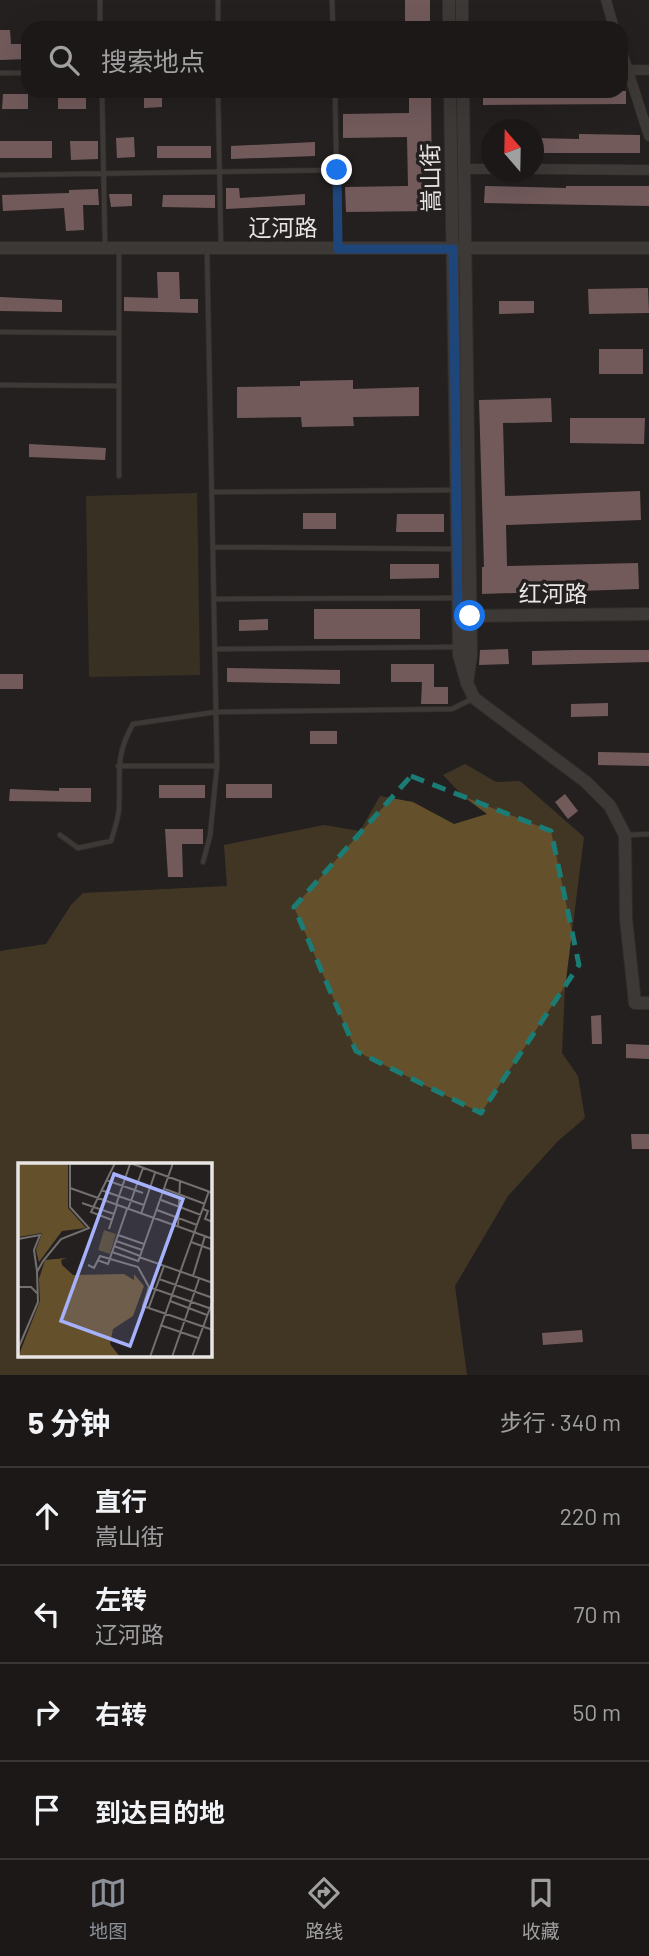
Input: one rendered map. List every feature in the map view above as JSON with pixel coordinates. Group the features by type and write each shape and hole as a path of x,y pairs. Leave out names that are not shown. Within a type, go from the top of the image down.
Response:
{"main road":[{"path":"449,0 449,21"},
{"path":"461,0 462,21"},
{"name":"嵩山街","path":"450,98 459,249 464,616 458,647 467,683 474,698"},
{"name":"嵩山街","path":"463,98 464,169 459,249 456,490 458,598 471,655 467,683"},
{"name":"辽河路","path":"0,248 649,248"},
{"name":"红河路","path":"464,616 649,614"},
{"path":"474,698 586,782 610,806 625,835 625,919 635,1003 649,1003"}],"street":[{"path":"606,0 612,21"},
{"path":"628,70 649,70"},
{"path":"628,81 649,136"},
{"path":"464,169 481,169"},
{"path":"544,169 649,170"}],"lane":[{"path":"100,0 100,21"},
{"path":"218,0 218,21"},
{"path":"332,0 333,21"},
{"path":"0,73 21,73"},
{"path":"102,98 104,174 117,333 119,476"},
{"path":"218,98 221,249"},
{"path":"335,98 338,249"},
{"path":"0,175 337,170"},
{"path":"203,862 210,836 217,766 207,249"},
{"path":"0,332 117,333"},
{"path":"0,385 118,386"},
{"path":"213,492 456,490"},
{"path":"214,547 457,549"},
{"path":"215,599 458,598"},
{"path":"215,649 458,647"},
{"path":"60,835 78,848 111,841 119,811 118,766 124,742 133,724 216,712 452,709 474,698"},
{"path":"118,766 217,766"},
{"path":"625,835 649,834"}],"highlighted area":[{"path":"411,776 551,831 579,965 481,1113 356,1051 294,907"}],"shaded area":[{"path":"197,493 200,675 89,677 86,496"},
{"path":"465,764 496,782 520,781 584,837 565,988 562,1053 578,1076 585,1118 558,1141 508,1196 455,1286 467,1375 0,1375 0,951 46,944 71,905 83,893 227,886 224,845 324,825 360,831 380,796 413,802 454,824 487,814 464,797 443,775"}],"building":[{"path":"405,0 430,0 430,21 405,21"},
{"path":"0,30 10,30 11,44 21,44 21,59 0,60"},
{"path":"3,94 21,94 21,98 28,98 28,109 2,109"},
{"path":"58,98 86,98 86,109 58,109"},
{"path":"144,98 162,98 162,107 144,108"},
{"path":"409,98 431,98 432,211 346,212 345,187 408,186 407,137 343,138 343,114 409,113"},
{"path":"483,98 626,98 626,104 483,105"},
{"path":"579,134 640,135 640,153 544,153 544,138 579,139"},
{"path":"134,137 135,157 117,158 116,138"},
{"path":"0,141 52,141 52,158 0,158"},
{"path":"70,141 98,141 98,159 71,160"},
{"path":"315,142 315,156 231,159 231,146"},
{"path":"157,146 211,146 211,158 157,158"},
{"path":"485,186 649,186 649,206 484,203"},
{"path":"226,188 239,188 240,198 305,194 305,205 226,209"},
{"path":"98,189 99,205 83,205 84,230 66,231 64,208 3,211 2,195 69,193 69,190"},
{"path":"109,194 132,194 132,206 111,207"},
{"path":"163,195 215,195 215,208 162,207"},
{"path":"157,272 179,272 180,299 198,299 198,313 124,311 124,297 158,298"},
{"path":"648,288 649,313 589,314 588,289"},
{"path":"0,297 62,300 62,312 0,311"},
{"path":"499,301 534,301 534,313 499,314"},
{"path":"599,349 643,349 643,374 599,374"},
{"path":"353,380 353,389 419,387 419,416 353,417 354,426 302,427 301,417 237,418 237,387 300,386 300,381"},
{"path":"551,398 552,422 503,423 505,496 640,491 641,520 506,525 507,566 638,563 639,589 482,594 484,567 479,400"},
{"path":"570,418 645,418 644,444 570,443"},
{"path":"29,444 106,448 105,460 29,457"},
{"path":"303,513 336,513 336,529 303,529"},
{"path":"397,514 444,514 444,532 396,532"},
{"path":"390,564 439,564 439,578 390,579"},
{"path":"314,609 420,609 420,639 314,639"},
{"path":"268,619 268,630 239,631 239,620"},
{"path":"508,649 509,664 479,665 480,650"},
{"path":"649,650 649,662 532,665 532,651"},
{"path":"391,664 434,664 434,687 448,687 448,704 421,704 422,682 391,682"},
{"path":"227,668 340,670 340,684 227,682"},
{"path":"0,674 23,674 23,689 0,689"},
{"path":"608,703 608,716 571,717 571,704"},
{"path":"310,731 337,731 337,744 310,744"},
{"path":"598,752 649,753 649,766 598,765"},
{"path":"226,784 272,784 272,798 226,798"},
{"path":"159,785 205,785 205,798 159,798"},
{"path":"59,788 91,788 91,802 9,801 10,789 59,791"},
{"path":"565,794 578,811 568,819 555,802"},
{"path":"165,829 203,829 203,844 182,844 183,877 168,877"},
{"path":"601,1015 602,1044 592,1044 591,1016"},
{"path":"626,1044 649,1045 649,1059 626,1058"},
{"path":"631,1134 649,1134 649,1149 632,1149"},
{"path":"582,1330 583,1342 543,1345 542,1333"}],"route":[{"path":"337,170 338,249 453,249 458,615 470,616"}]}
